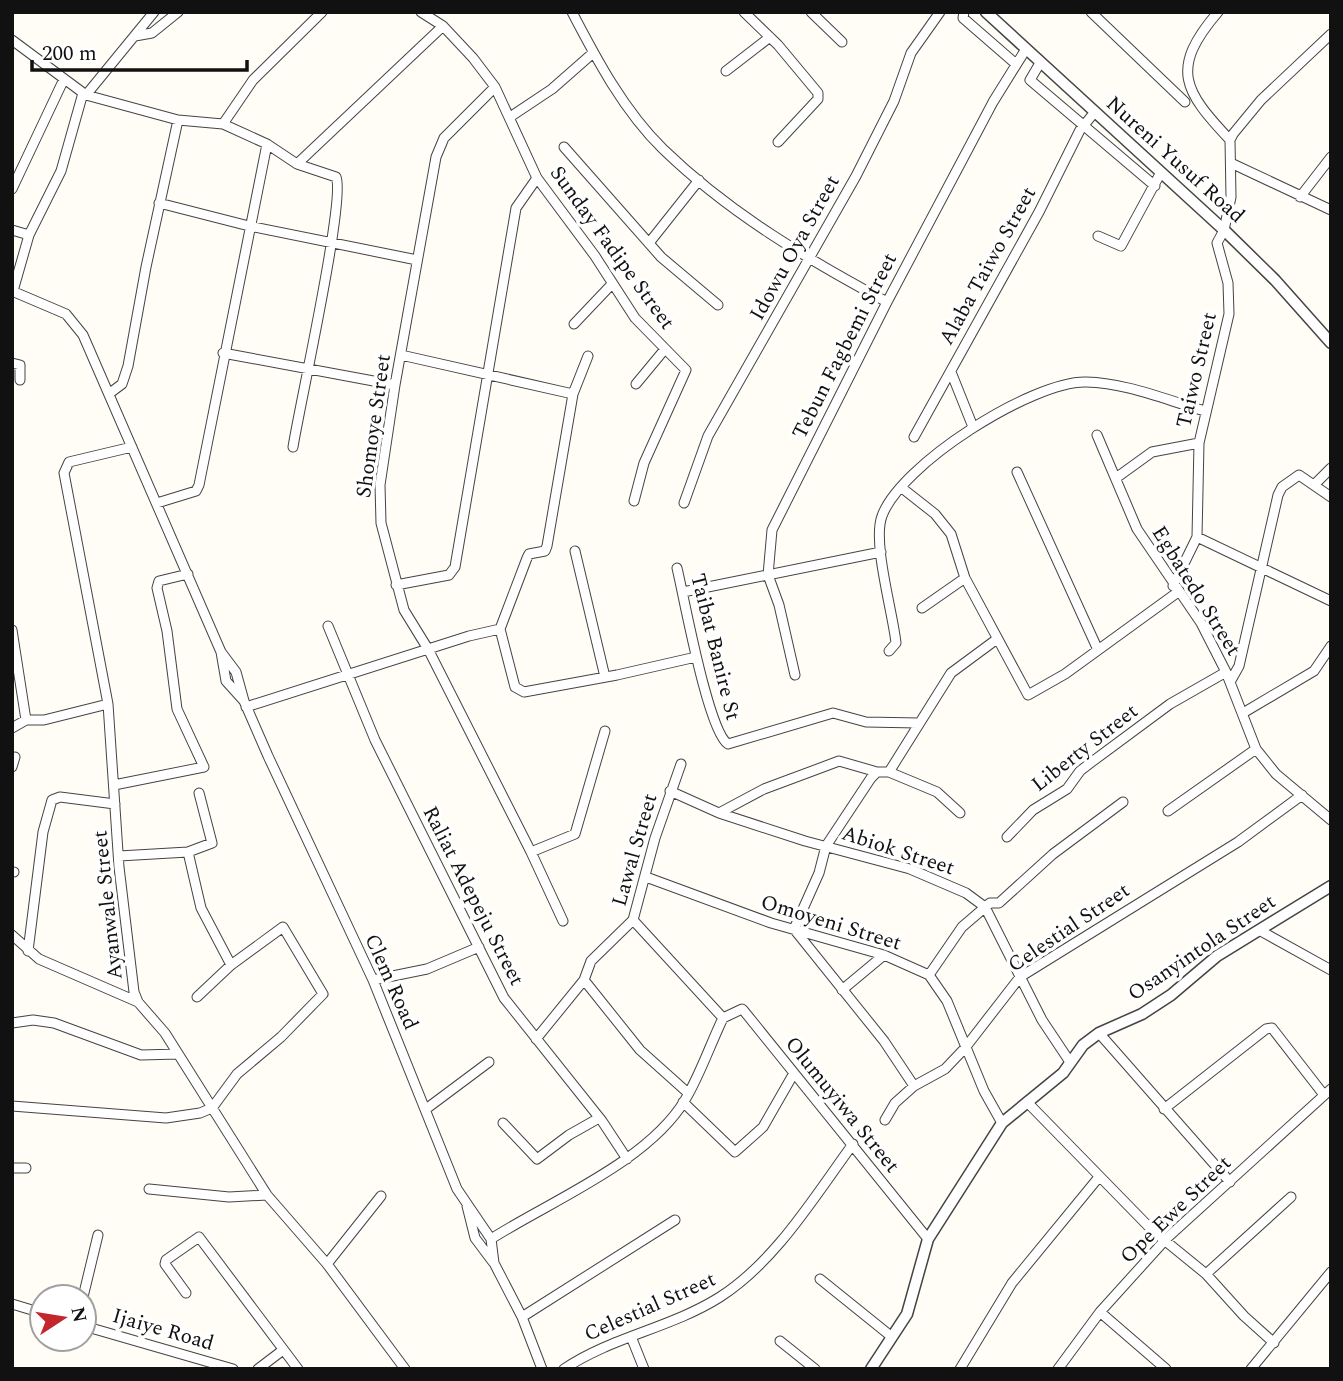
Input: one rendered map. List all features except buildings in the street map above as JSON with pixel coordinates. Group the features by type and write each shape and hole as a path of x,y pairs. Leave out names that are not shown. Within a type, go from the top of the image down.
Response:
{"street":[{"path":"114,785 204,767 177,709 167,631 157,588 159,582 188,574 83,335 72,319 59,310 13,291 29,235 61,171 85,94 154,12"},
{"path":"134,36 152,33 178,12"},
{"path":"223,124 253,80 322,12"},
{"name":"Sunday Fadipe Street","path":"421,12 443,26 465,48 495,87 537,178 635,318 684,367 686,373 645,463 634,500"},
{"path":"572,12 611,85 657,142 699,180 808,260 887,302"},
{"path":"744,12 770,37 818,93 818,99 779,142"},
{"path":"811,12 842,42"},
{"name":"Idowu Oya Street","path":"684,503 708,436 894,101 911,53 940,12"},
{"path":"964,12 963,18 1016,64"},
{"name":"Nureni Yusuf Road","path":"986,12 1224,230 1275,279 1331,343"},
{"path":"1091,12 1185,103"},
{"path":"1218,12 1197,37 1187,69 1200,108 1230,140 1262,100 1331,34"},
{"path":"297,164 443,26"},
{"path":"726,71 770,37"},
{"path":"12,40 85,94 178,120 223,124 267,144 297,164 332,175 339,181 332,243 293,447"},
{"name":"Tebun Fagbemi Street","path":"795,676 779,605 768,575 769,542 781,508 887,302 1026,50"},
{"path":"510,117 552,89 593,53"},
{"path":"1041,63 1030,80 1155,186"},
{"path":"12,189 64,79"},
{"name":"Shomoye Street","path":"495,87 439,146 395,385 379,501 384,543 404,610 428,649 563,921"},
{"name":"Alaba Taiwo Street","path":"914,437 1083,125 1094,113"},
{"path":"110,393 122,384 128,366 178,120"},
{"name":"Taiwo Street","path":"1175,589 1197,537 1199,443 1228,314 1228,283 1217,243 1224,230 1231,197 1233,164 1230,140"},
{"path":"157,503 198,488 267,144"},
{"path":"564,147 649,243 718,305"},
{"path":"1300,197 1331,156"},
{"path":"1233,164 1331,210"},
{"path":"1098,236 1121,246 1160,174"},
{"path":"396,585 453,573 516,208 537,178"},
{"path":"649,243 699,180"},
{"path":"159,203 249,226 417,260"},
{"path":"12,230 29,235"},
{"path":"574,324 612,284"},
{"path":"636,384 665,349"},
{"path":"223,353 395,385"},
{"path":"401,355 573,394"},
{"path":"588,356 573,394 547,546 545,551 529,554 500,629 509,670 519,691 605,677 696,657"},
{"path":"12,363 20,365 20,380"},
{"path":"951,372 973,428"},
{"path":"889,650 896,643 881,552 880,519 902,488 943,449 973,428 1028,397 1078,382 1126,387 1205,411"},
{"name":"Egbatedo Street","path":"1097,435 1137,529 1201,624 1226,672 1256,749 1276,774 1329,815"},
{"path":"1115,478 1152,452 1199,443"},
{"name":"Ayanwale Street","path":"132,447 69,462 64,473 108,704 130,971 138,1002 157,1022 267,1195 327,1264 405,1369"},
{"path":"1315,484 1331,468"},
{"path":"1017,472 1098,650"},
{"path":"1230,682 1239,666 1282,487 1298,475 1331,497"},
{"path":"902,488 935,514 951,534 965,578 1028,695 1098,650 1175,589"},
{"path":"1197,537 1331,601"},
{"path":"575,551 605,677"},
{"path":"683,592 881,552"},
{"name":"Taibat Banire St","path":"677,568 696,657 718,731 727,744 833,713 866,722 918,723"},
{"name":"Clem Road","path":"188,574 221,652 226,681 245,704 329,891 373,980 457,1189 491,1239 494,1263 522,1317 542,1369"},
{"path":"922,608 965,578"},
{"name":"Raliat Adepeju Street","path":"328,626 375,740 503,998 600,1118 627,1159"},
{"path":"245,704 347,677 428,649 500,629"},
{"path":"12,630 26,720"},
{"path":"888,772 951,673 997,639"},
{"path":"1243,713 1314,671 1331,646"},
{"name":"Liberty Street","path":"1007,837 1033,810 1067,789 1080,771 1093,761 1170,704 1226,672"},
{"path":"12,728 26,720 44,720 108,704"},
{"path":"531,852 575,834 604,731"},
{"path":"1168,811 1256,749"},
{"path":"719,813 764,789 839,761 877,772 888,772 937,792 960,813"},
{"name":"Lawal Street","path":"536,1039 584,980 591,961 633,920 670,791 681,764"},
{"path":"877,772 826,846 819,873 794,929 884,1041 914,1086"},
{"name":"Abiok Street","path":"670,791 719,813 920,873 966,893 985,907"},
{"path":"119,856 188,852 212,843 199,793"},
{"name":"Celestial Street","path":"885,1120 895,1103 914,1086 945,1069 965,1048 1020,977 1238,842 1302,795"},
{"path":"28,951 43,832 52,800 60,797 115,804"},
{"path":"1002,1123 984,1091 947,1001 929,975 962,928 985,907 990,903 999,903 1054,853 1123,802"},
{"path":"188,852 201,908 230,965"},
{"name":"Omoyeni Street","path":"646,877 794,929 884,955 929,975"},
{"name":"Osanyintola Street","path":"871,1369 907,1314 928,1239 1002,1123 1063,1073 1083,1045 1099,1033 1142,1014 1171,995 1217,956 1331,887"},
{"path":"985,907 1042,1020 1070,1062"},
{"path":"491,1239 627,1159 686,1098 723,1018 633,920"},
{"path":"12,1106 166,1118 212,1108 237,1074 281,1037 323,994 283,927 230,965 197,997"},
{"path":"1259,930 1331,970"},
{"path":"12,935 28,951 138,1002"},
{"path":"373,980 426,969 479,947"},
{"path":"842,990 884,955"},
{"path":"584,980 640,1050 735,1152 763,1127 794,1073"},
{"name":"Olumuyiwa Street","path":"723,1018 742,1009 928,1239"},
{"path":"12,1023 33,1020 54,1023 141,1055 178,1054"},
{"path":"1164,1109 1224,1060 1266,1029 1272,1028 1328,1092"},
{"path":"1099,1033 1230,1182"},
{"path":"426,1109 489,1062"},
{"name":"Ope Ewe Street","path":"1058,1369 1100,1312 1166,1239 1328,1092"},
{"path":"1027,1102 1099,1177 1206,1274 1244,1316 1274,1343"},
{"path":"503,1123 537,1159 569,1135 600,1118"},
{"name":"Celestial Street","path":"564,1369 590,1352 632,1339 718,1298 752,1275 853,1144"},
{"path":"12,1168 26,1168"},
{"path":"960,1369 1012,1283 1099,1177"},
{"path":"149,1189 229,1197 267,1195"},
{"path":"327,1264 381,1196"},
{"path":"1206,1274 1291,1197"},
{"path":"466,1201 475,1238 494,1263"},
{"path":"522,1317 675,1220"},
{"path":"86,1283 98,1235"},
{"path":"186,1293 165,1265 166,1260 199,1237 298,1369"},
{"path":"1251,1369 1331,1272"},
{"path":"820,1279 892,1337"},
{"path":"1100,1312 1166,1369"},
{"name":"Ijaiye Road","path":"98,1331 202,1364 233,1369"},
{"path":"632,1339 644,1369"},
{"path":"780,1341 815,1369"},
{"path":"258,1369 283,1350"}]}
